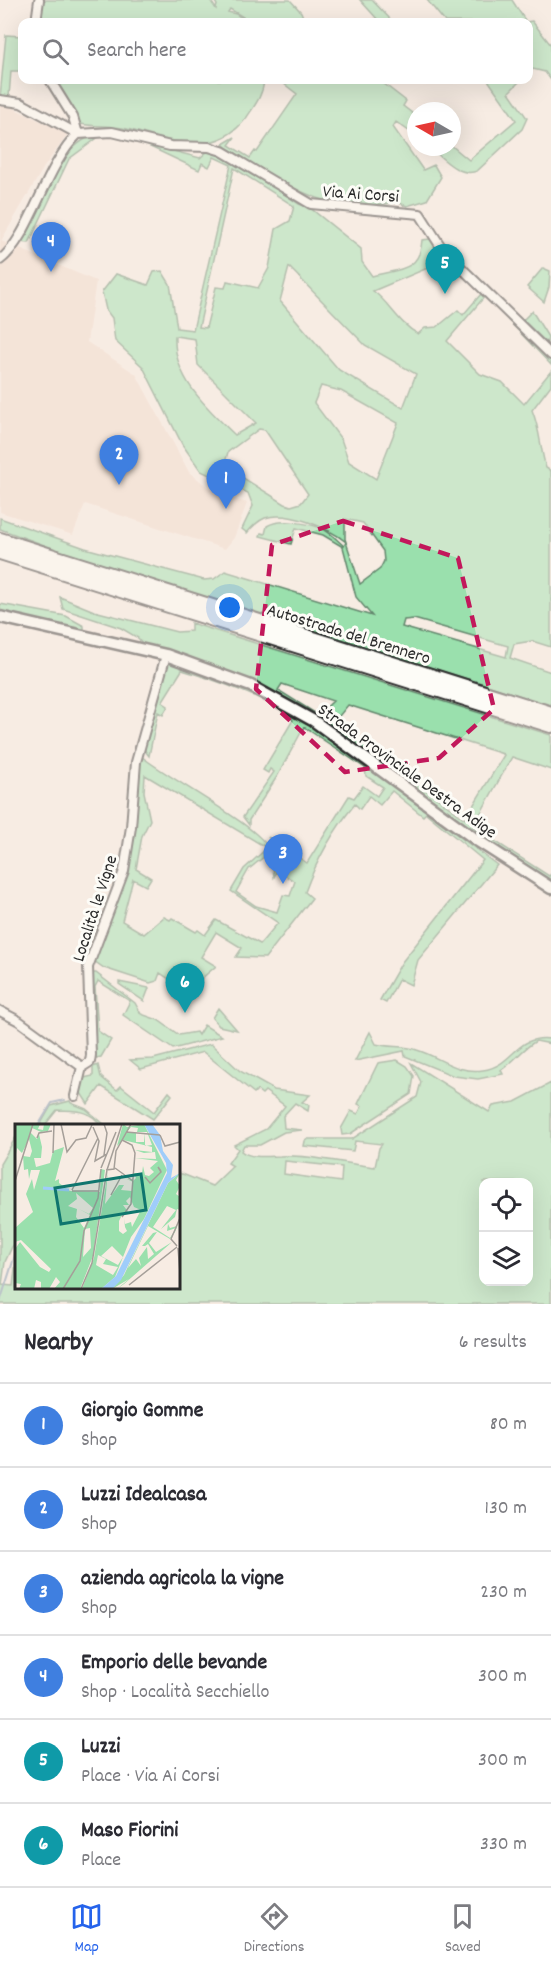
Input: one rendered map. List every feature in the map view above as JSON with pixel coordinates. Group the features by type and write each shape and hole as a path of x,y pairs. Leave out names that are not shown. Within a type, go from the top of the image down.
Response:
{"highway":[{"name":"Autostrada del Brennero","path":"0,540 551,714"},
{"name":"Autostrada del Brennero","path":"0,552 551,725"}],"main road":[{"name":"Strada Provinciale Destra Adige","path":"0,617 166,656 251,686 314,721 478,840 551,888"}],"street":[{"path":"37,18 39,0"},
{"path":"52,84 73,117 78,134"},
{"path":"0,100 21,103 78,134"},
{"name":"Via Ai Corsi","path":"78,134 112,132 170,146 209,147 222,151 311,204 420,214 443,250 551,355"},
{"path":"0,260 13,245 57,160 78,134"},
{"name":"Località le Vigne","path":"75,1096 82,1067 90,1062 91,1055 88,967 124,872 131,827 135,762 166,656"},
{"path":"0,1011 19,1021 82,1067"}],"highlighted area":[{"path":"343,521 458,558 494,709 439,758 345,772 256,689 272,545"}],"shaded area":[{"path":"0,106 11,107 68,134 44,167 1,241 96,281 87,342 136,374 189,472 214,492 247,503 234,538 225,549 85,504 73,535 0,512"}],"green space":[{"path":"42,0 210,0 216,9 217,5 214,0 290,0 303,18 245,18 230,9 228,12 242,18 40,18"},
{"path":"360,0 372,0 389,18 376,18"},
{"path":"427,0 512,0 523,18 442,18"},
{"path":"533,22 551,45 551,80 545,72 533,69"},
{"path":"6,35 18,36 18,71 11,71 9,97 0,97"},
{"path":"56,84 263,84 256,104 247,117 221,139 206,143 175,141 121,128 81,124"},
{"path":"284,84 384,84 406,101 403,106 407,109 407,130 396,122 393,127 407,147 407,156 413,156 423,170 434,165 441,177 427,200 407,206 397,202 370,205 346,204 325,200 286,184 223,144 235,137 229,145 250,158 255,151 257,152 297,94"},
{"path":"491,84 517,84 509,92 527,118 522,129 477,171 464,172 440,156 461,156 461,153 469,160 516,120"},
{"path":"92,136 100,136 69,159 29,243 20,242 58,166 68,153"},
{"path":"142,143 200,158 209,150 246,168 299,204 310,208 361,249 362,262 372,276 399,270 412,264 417,258 422,240 430,239 441,255 435,265 373,291 405,325 418,334 425,328 437,327 458,310 463,315 481,294 486,295 551,361 551,365 485,296 447,341 480,374 502,382 524,404 551,371 551,385 532,410 546,468 551,471 551,647 532,641 514,644 510,658 551,672 551,705 91,562 0,529 0,518 85,548 204,580 214,579 225,571 372,616 356,597 343,547 323,535 296,528 291,544 260,536 261,533 265,534 267,526 287,522 312,525 325,530 344,546 346,542 339,537 319,526 285,516 265,518 247,533 242,529 253,506 248,493 201,471 182,444 143,367 115,341 112,318 106,310 102,292 116,274 148,285 154,272 162,271 170,284 177,328 193,330 231,165 214,157 209,167 202,163 199,170","holes":["234,168 294,206 290,221 276,229 269,268 258,288 227,281 225,288 216,287 206,328 199,327","289,267 365,345 416,374 403,408 339,370 280,301","175,336 195,339 198,365 256,423 235,435 203,403 186,379 180,365","321,386 341,391 398,423 376,479 349,462 341,439 314,403","259,429 265,430 308,494 301,503 291,506 224,466 228,452","345,519 363,523 383,551 384,561 380,569 360,584 345,539","414,619 508,646 506,657 402,627 404,620"]},
{"path":"543,268 550,271 549,287 544,302 527,287"},
{"path":"532,311 548,337 547,343 523,320"},
{"path":"60,597 94,611 177,632 191,631 191,623 551,735 551,770 512,757 473,827 549,876 551,874 551,883 469,830 317,717 267,688 179,654 144,645 138,638 121,628 63,609","holes":["282,684 333,701 318,715 278,690","348,705 503,754 504,755 465,819 334,722"]},
{"path":"0,604 66,616 84,626 84,631 0,612"},
{"path":"171,662 249,690 304,719 497,865 418,960 411,985 399,979 386,1003 380,1000 402,962 483,860 426,813 423,816 392,791 380,805 369,796 360,809 355,804 347,814 320,857 305,892 312,898 265,958 236,957 242,948 216,932 201,957 216,966 187,991 160,973 157,981 150,983 104,968 94,961 122,885 137,769 141,756 233,817 264,842 270,852 249,869 236,892 256,906 277,912 283,895 290,896 295,881 277,871 274,877 273,867 277,850 268,837 307,863 349,796 354,798 363,786 377,796 383,787 366,776 365,768 304,727 278,775 249,820 249,825 243,817 274,772 270,769 268,773 263,770 293,720 284,712 257,698 182,670 162,702 168,706 163,715 158,712 149,756 143,748 166,665","holes":["145,775 267,848 244,869 231,891 278,923 260,944 216,920 205,935 172,918 170,920 164,917 144,934 122,921 133,879 146,886 151,878 136,869 142,836 150,820 144,792"]},
{"path":"92,973 96,973 135,1003 141,1014 158,1020 179,1035 196,1032 198,1035 204,1025 222,1036 173,1049 123,1015 130,1001 98,981 95,987 98,1031 111,1040 101,1057 96,1058 90,996"},
{"path":"119,982 149,988 144,1001 119,984"},
{"path":"218,1008 237,1030 219,1026 212,1018"},
{"path":"370,1032 376,1044 412,1048 465,1070 474,1071 502,1063 530,1041 551,1039 551,1044 536,1041 501,1070 503,1074 478,1079 454,1076 405,1056 404,1051 355,1061"},
{"path":"211,1044 240,1071 274,1090 310,1095 302,1102 309,1105 308,1111 295,1103 283,1116 284,1128 302,1130 284,1132 260,1145 244,1145 241,1151 245,1154 260,1157 302,1156 375,1167 382,1144 355,1141 353,1151 304,1146 305,1141 308,1139 352,1139 417,1097 421,1082 411,1063 489,1112 493,1106 515,1102 551,1083 551,1304 0,1304 0,1164 15,1139 15,1240 5,1262 2,1285 13,1286 15,1269 15,1289 180,1289 180,1173 212,1186 233,1166 228,1163 238,1149 234,1145 266,1129 285,1106 265,1091 262,1094 257,1090 254,1093 203,1052 141,1069 130,1060 153,1059","holes":["285,1161 342,1167 341,1182 284,1174"]},
{"path":"397,1060 407,1066 414,1076 411,1094 350,1134 342,1135 341,1129 351,1111 358,1114 362,1106 358,1104 378,1063"},
{"path":"98,1065 101,1077 117,1090 121,1086 154,1112 169,1092 172,1095 153,1119 101,1086 88,1104 79,1090 84,1078 93,1076 93,1067"},
{"path":"70,1101 86,1109 104,1124 99,1124 87,1113 57,1110 46,1124 41,1124 51,1106"}],"waterway":[{"path":"39,1124 52,1103 65,1100"},
{"path":"0,1302 15,1255"}],"place":[{"name":"Emporio delle bevande","path":"51,272"},
{"name":"Luzzi","path":"445,294"},
{"name":"Luzzi Idealcasa","path":"119,485"},
{"name":"Giorgio Gomme","path":"226,509"},
{"name":"azienda agricola la vigne","path":"283,884"},
{"name":"Maso Fiorini","path":"185,1013"}]}
